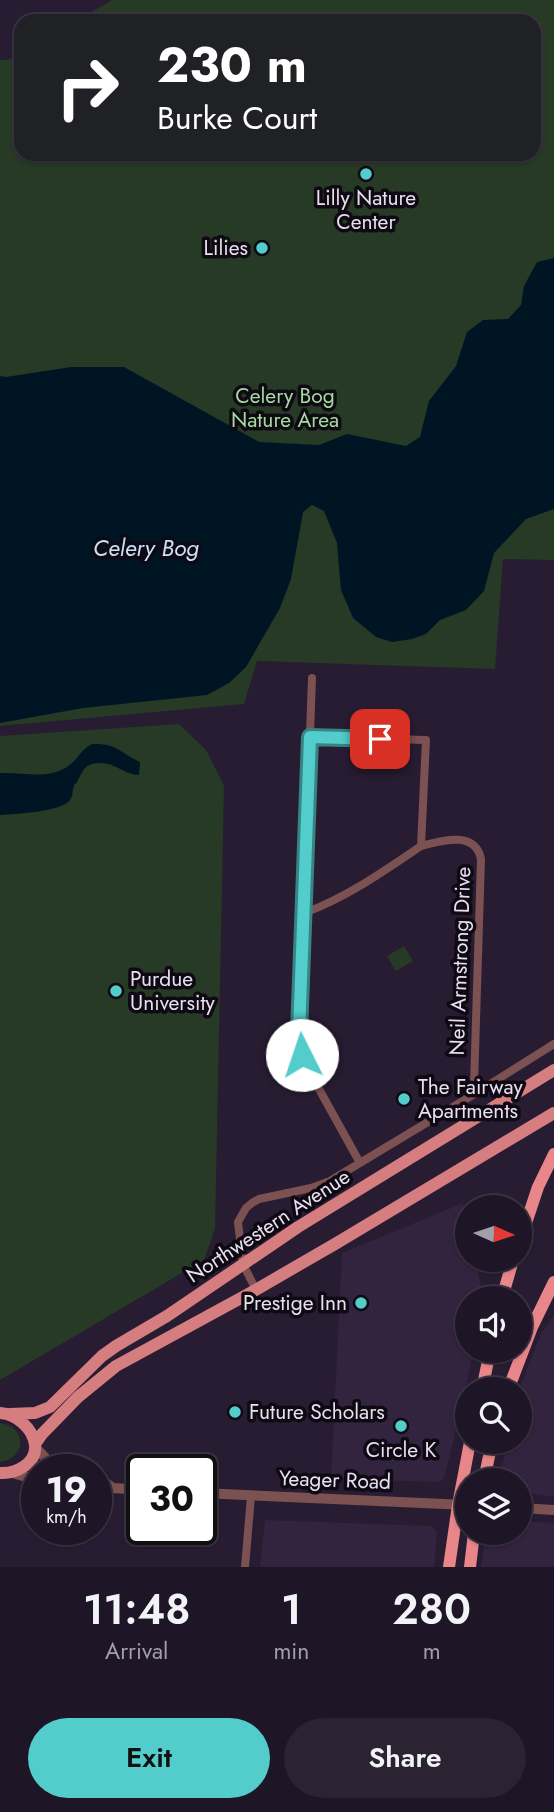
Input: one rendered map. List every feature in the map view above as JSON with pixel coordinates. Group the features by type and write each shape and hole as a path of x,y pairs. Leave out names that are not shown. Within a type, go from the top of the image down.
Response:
{"highway":[{"path":"532,1205 554,1154"},
{"path":"513,1377 532,1327 554,1282"},
{"path":"449,1567 455,1540"},
{"path":"470,1567 473,1545"}],"main road":[{"name":"Northwestern Avenue","path":"5,1413 35,1413 50,1407 102,1356 116,1346 167,1316 298,1227 554,1070"},
{"name":"Northwestern Avenue","path":"6,1473 26,1465 42,1434 78,1397 116,1366 256,1290 554,1113"},
{"path":"5,1413 26,1426 35,1445"}],"street":[{"path":"312,678 299,1044 309,1071 360,1163"},
{"path":"304,913 335,899 421,846 426,740 310,737"},
{"name":"Neil Armstrong Drive","path":"421,846 461,840 476,845 480,851 474,1085 476,1093"},
{"path":"256,1290 243,1264 239,1222 241,1215 252,1203 323,1184 554,1044"},
{"path":"35,1445 43,1454"},
{"path":"113,1488 126,1489"},
{"name":"Yeager Road","path":"217,1494 455,1505"},
{"path":"246,1567 251,1496"},
{"path":"532,1509 554,1510"}],"shaded area":[{"path":"455,1206 455,1272 478,1272 481,1286 455,1286 455,1363 471,1363 468,1377 455,1377 455,1433 445,1476 440,1482 331,1479 342,1253"},
{"path":"554,1315 554,1497 532,1494 532,1468 502,1468 504,1454 532,1454 532,1377 524,1377 529,1363 532,1363 541,1334"},
{"path":"265,1520 431,1526 437,1531 434,1567 260,1567"},
{"path":"532,1522 554,1523 554,1567 481,1567 484,1545 532,1545"}],"green space":[{"name":"Celery Bog Nature Area","path":"112,0 554,0 554,560 503,559 495,669 257,661 244,704 0,726 0,60 14,57 14,161 541,161 541,14 88,14"},
{"name":"Purdue University","path":"179,724 206,750 224,786 215,1229 204,1260 0,1380 0,736"},
{"path":"404,946 413,961 396,971 387,956"},
{"path":"0,1423 15,1430 20,1442 15,1455 0,1462"}],"water":[{"name":"Celery Bog","path":"554,258 554,509 526,519 494,553 484,591 466,610 440,620 426,634 412,639 392,642 376,637 353,618 341,590 337,543 324,511 312,505 303,512 291,579 280,608 246,667 229,683 207,695 83,708 0,723 0,376 71,367 124,367 259,442 319,445 347,434 406,446 420,437 429,401 456,366 467,332 483,320 508,319 521,305 524,286 537,262"},
{"path":"92,744 113,747 140,762 139,775 112,765 92,764 83,770 74,785 71,799 65,804 37,812 0,815 0,773 43,774 59,771 71,764"}],"place":[{"name":"Lilly Nature Center","path":"366,174"},
{"name":"Lilies","path":"262,248"},
{"name":"Purdue University","path":"116,991"},
{"name":"The Fairway Apartments","path":"404,1099"},
{"name":"Prestige Inn","path":"361,1303"},
{"name":"Future Scholars","path":"235,1412"},
{"name":"Circle K","path":"401,1426"}],"route":[{"path":"302,1055 299,1033 310,737 380,739"}]}
